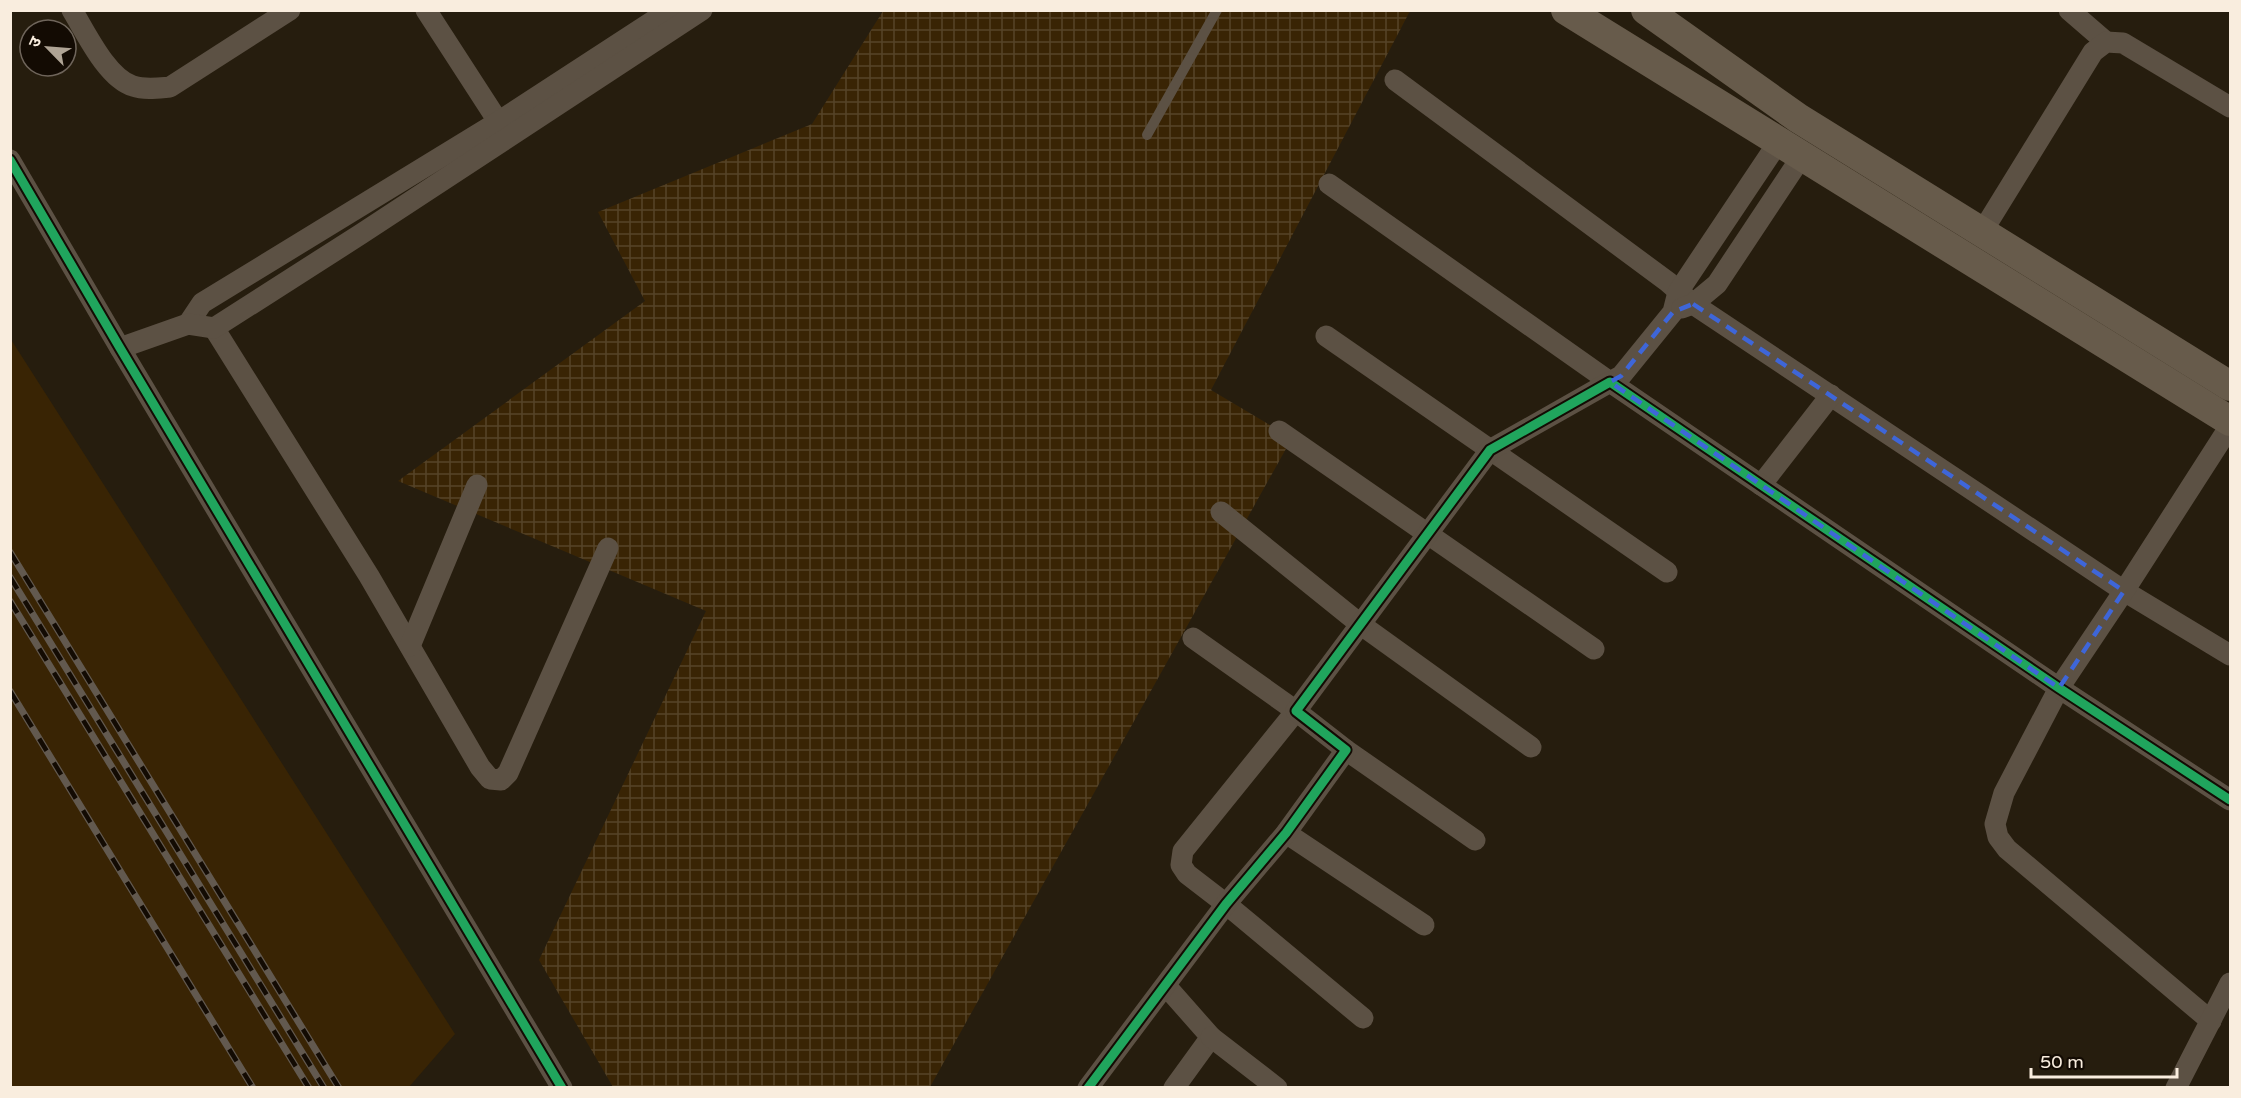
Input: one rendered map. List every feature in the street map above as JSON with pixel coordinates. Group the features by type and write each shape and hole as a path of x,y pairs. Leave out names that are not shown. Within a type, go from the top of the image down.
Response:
{"street":[{"path":"72,10 112,74 131,86 148,89 170,87 290,10"},
{"path":"426,10 503,130"},
{"path":"120,348 188,324 214,328 503,130 670,10"},
{"path":"188,324 202,303 503,130 702,10"},
{"path":"1566,10 2230,423 2124,591 2059,688 2004,793 1995,824 1998,837 2007,849 2211,1021"},
{"path":"1646,10 1798,118 2230,386"},
{"path":"2070,10 2106,42 2123,44 2230,107"},
{"path":"1982,232 2093,52 2106,42"},
{"path":"1395,80 1668,282 1681,302 1831,395 2124,591 2230,655"},
{"path":"1364,1018 1187,874 1181,865 1183,851 1296,711 1490,450 1621,376 1681,302 1717,284 1790,149"},
{"path":"10,160 562,1088"},
{"path":"1329,184 1610,382 2059,688 2230,800"},
{"path":"214,328 369,576 480,767 490,778 501,780 508,773 608,548"},
{"path":"1326,336 1667,572"},
{"path":"1761,485 1831,395"},
{"path":"1279,431 1594,649"},
{"path":"410,646 477,485"},
{"path":"1221,512 1360,624 1531,747"},
{"path":"1194,638 1346,750 1475,840"},
{"path":"1088,1088 1226,904 1286,833 1346,750"},
{"path":"1286,833 1424,925"},
{"path":"2176,1088 2230,983"},
{"path":"1166,986 1210,1037 1277,1088"},
{"path":"1174,1088 1210,1037"}],"lane":[{"path":"1147,135 1217,10"}],"highlighted area":[{"path":"1693,304 2124,591 2059,688 1610,382 1621,376 1673,312"}],"shaded area":[{"path":"883,11 1410,11 1211,390 1292,438 930,1087 613,1087 539,960 706,611 398,481 645,301 598,212 812,124"},
{"path":"10,338 455,1034 409,1087 11,1087"}],"railway":[{"path":"10,552 339,1088"},
{"path":"10,577 324,1088"},
{"path":"10,601 309,1088"},
{"path":"10,691 253,1088"}],"cycle path":[{"path":"10,160 562,1088"},
{"path":"1088,1088 1226,904 1286,833 1346,750 1296,711 1490,450 1610,382 2059,688 2230,800"}]}
